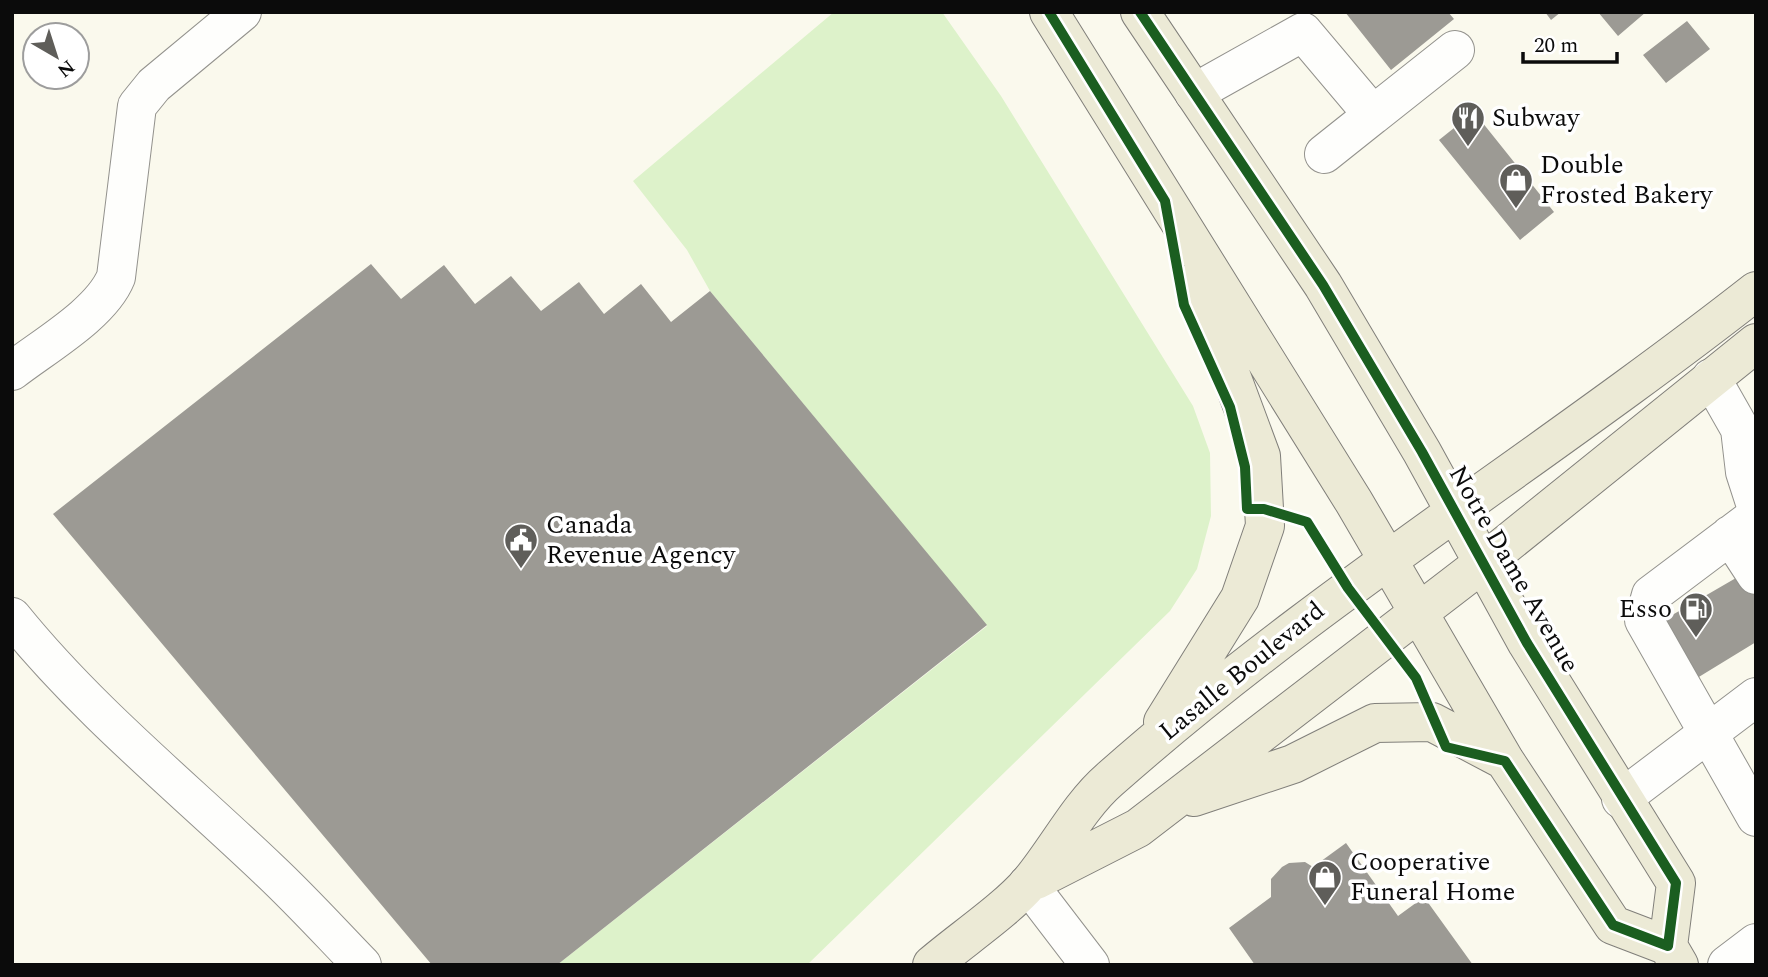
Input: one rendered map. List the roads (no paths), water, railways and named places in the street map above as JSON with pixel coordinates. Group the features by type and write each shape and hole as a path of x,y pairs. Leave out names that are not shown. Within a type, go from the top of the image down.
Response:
{"main road":[{"name":"Notre Dame Avenue","path":"1049,12 1388,558 1505,761 1613,925 1673,955 1676,883 1621,799 1527,643 1323,285 1140,12"},
{"path":"1145,750 1240,598 1265,527 1261,456 1165,201"},
{"name":"Lasalle Boulevard","path":"932,965 1028,884 1106,782 1145,750 1335,596 1455,513 1756,291"},
{"name":"Lasalle Boulevard","path":"1028,884 1138,828 1483,563 1756,343"},
{"path":"1165,807 1293,764 1376,723 1432,722 1505,761"}],"street":[{"path":"12,371 95,307 110,290 116,277 136,106 154,85 242,12"},
{"path":"1194,93 1303,32 1373,115"},
{"path":"1324,154 1455,50"},
{"path":"1711,378 1748,433 1745,472 1756,506"},
{"path":"1756,575 1743,526 1650,595 1643,620 1756,817"},
{"path":"12,617 40,652 131,746 270,870 362,965"},
{"path":"1621,799 1756,697"},
{"path":"1028,884 1090,965"},
{"path":"1727,965 1756,943"}],"place":[{"name":"Subway","path":"1468,148"},
{"name":"Double Frosted Bakery","path":"1516,210"},
{"name":"Canada Revenue Agency","path":"521,570"},
{"name":"Esso","path":"1696,639"},
{"name":"Cooperative Funeral Home","path":"1325,907"}]}
